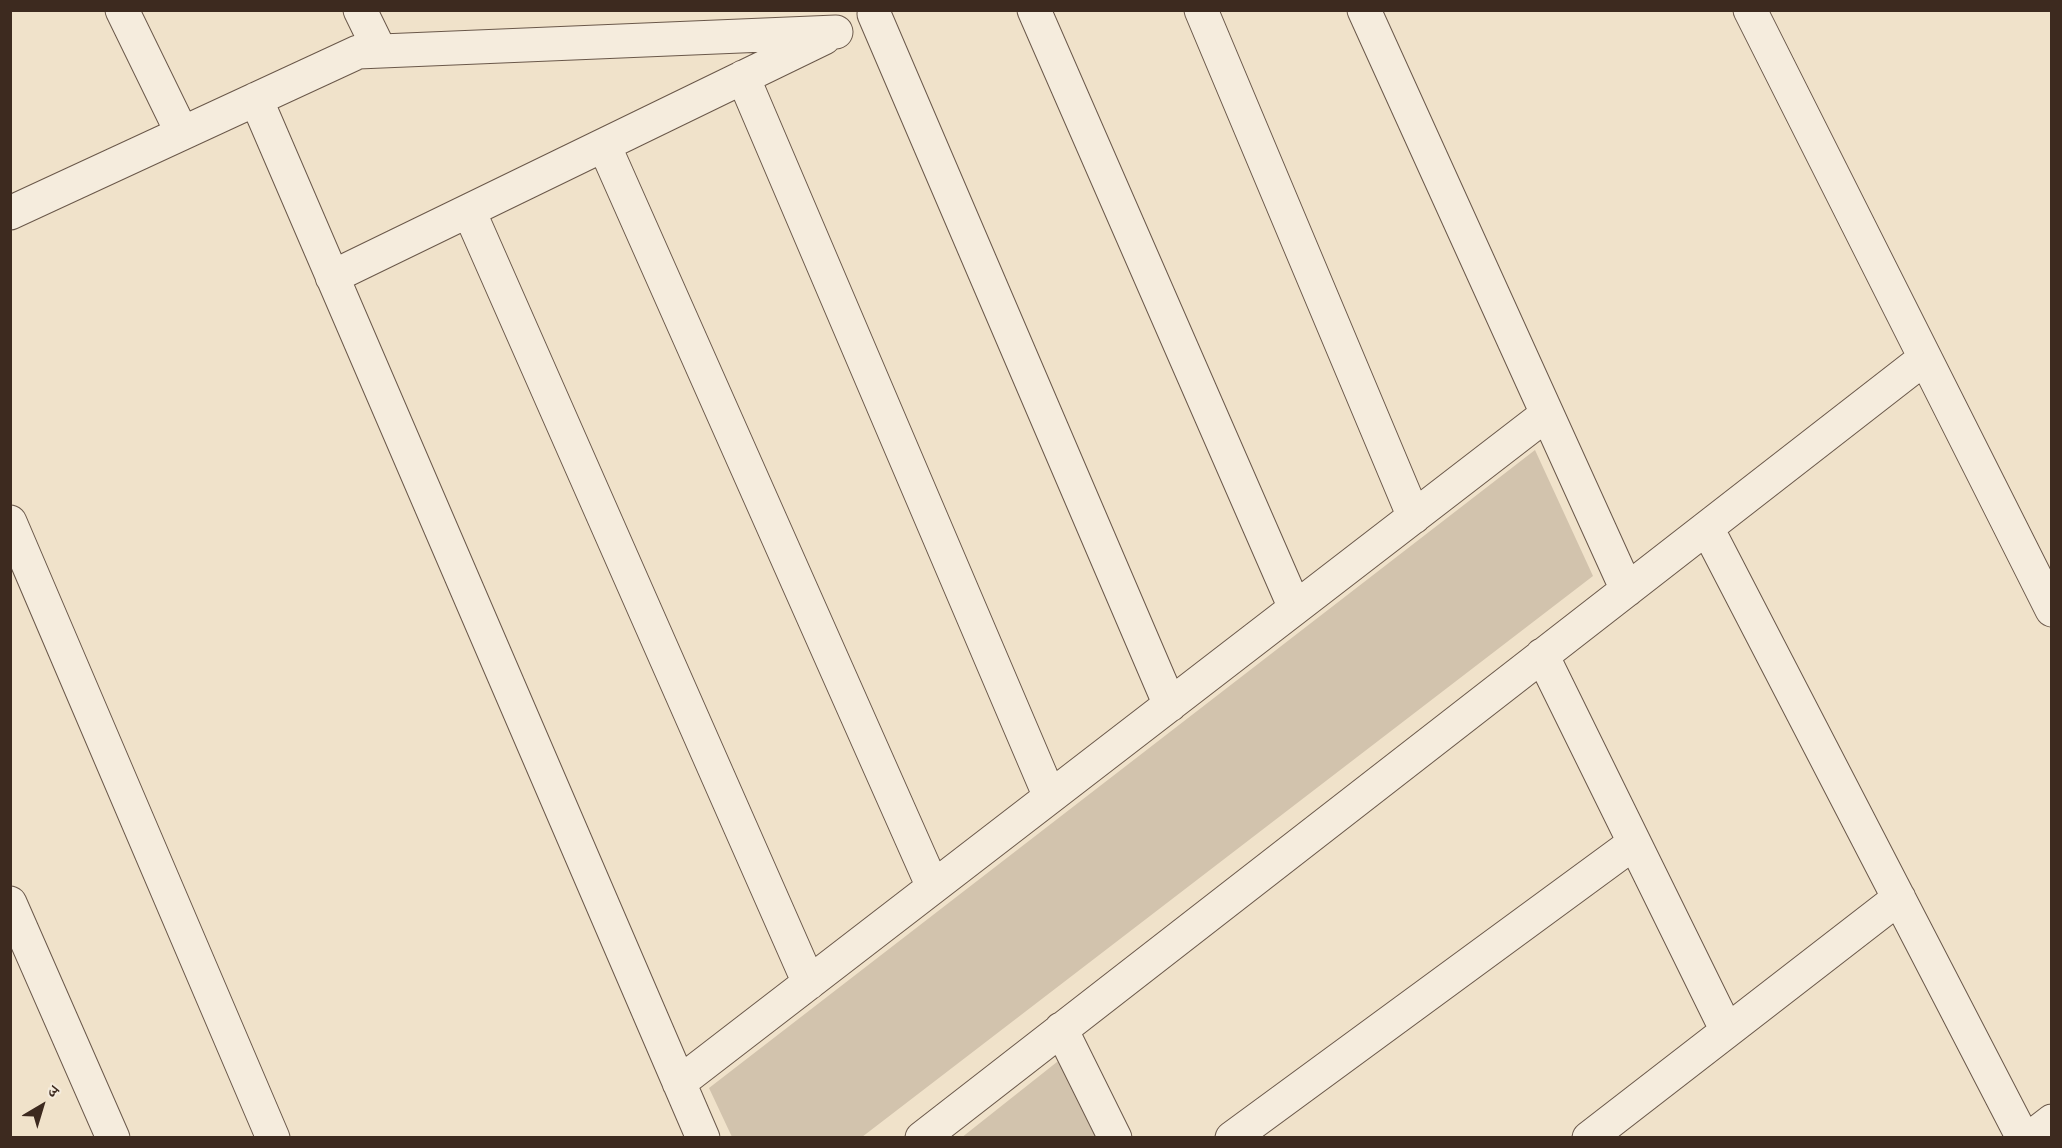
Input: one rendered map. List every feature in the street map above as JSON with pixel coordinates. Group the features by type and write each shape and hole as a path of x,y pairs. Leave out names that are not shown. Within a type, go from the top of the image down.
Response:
{"street":[{"path":"122,10 182,133"},
{"path":"360,10 380,51"},
{"path":"1034,10 1296,608"},
{"path":"1202,10 1414,517"},
{"path":"1365,10 1627,590"},
{"path":"1750,10 2052,610"},
{"path":"332,278 878,12 1170,705"},
{"path":"10,213 358,52 836,32"},
{"path":"743,77 1050,797"},
{"path":"256,99 703,1137"},
{"path":"604,145 933,887"},
{"path":"470,211 809,983"},
{"path":"922,1137 1925,358"},
{"path":"679,1083 1547,414"},
{"path":"10,522 273,1137"},
{"path":"1707,528 2023,1137"},
{"path":"1542,655 1727,1031"},
{"path":"1232,1137 1634,843"},
{"path":"1589,1137 1899,898"},
{"path":"10,903 112,1137"},
{"path":"1061,1029 1115,1137"},
{"path":"2030,1137 2052,1121"}],"shaded area":[{"path":"1535,450 1593,576 862,1137 732,1137 709,1088"},
{"path":"1062,1058 1101,1138 961,1138"}]}
